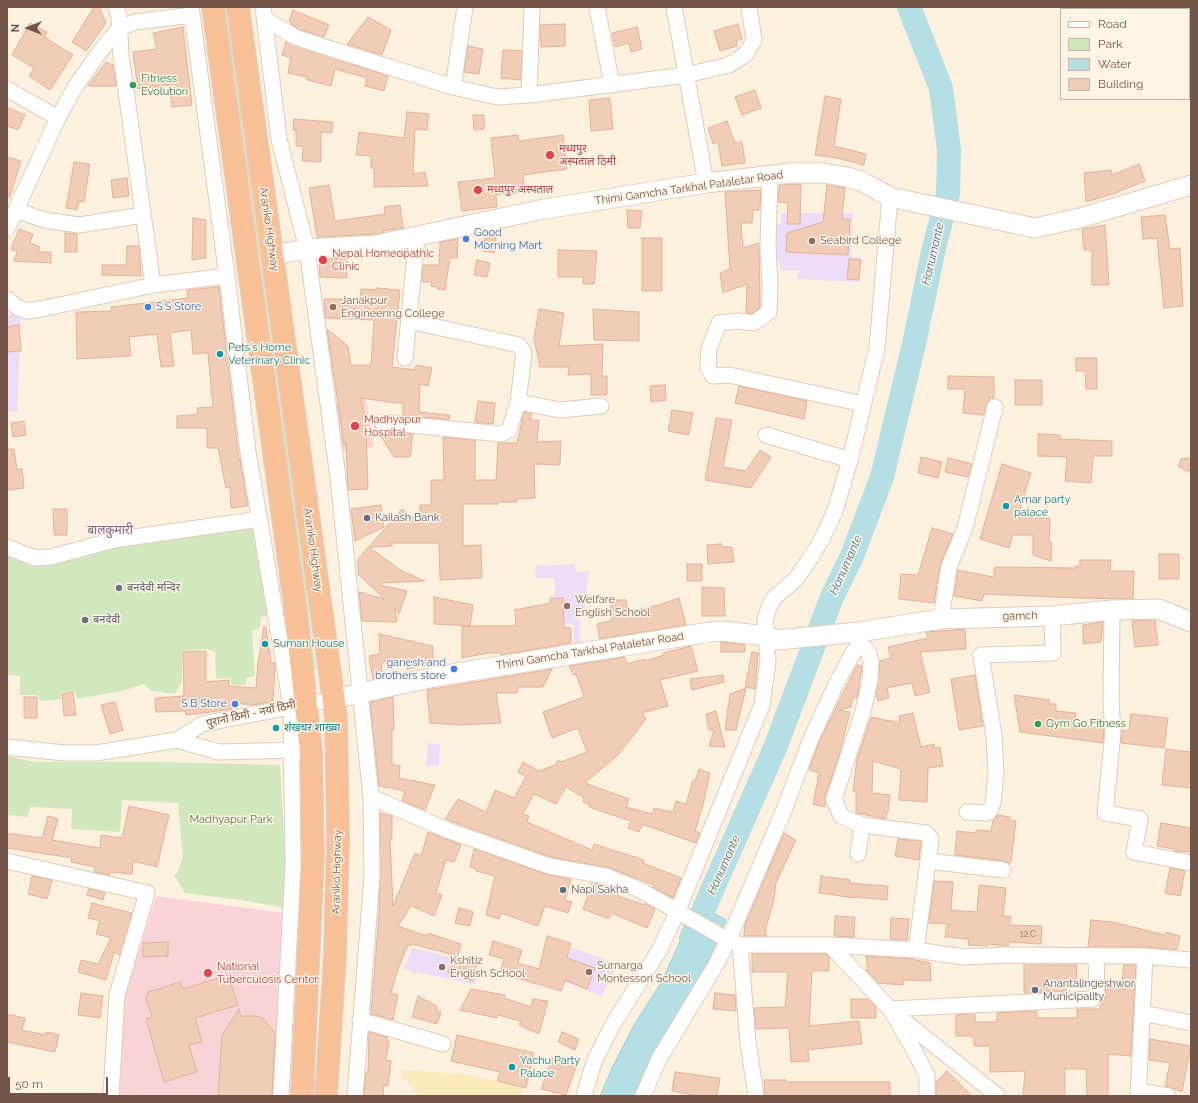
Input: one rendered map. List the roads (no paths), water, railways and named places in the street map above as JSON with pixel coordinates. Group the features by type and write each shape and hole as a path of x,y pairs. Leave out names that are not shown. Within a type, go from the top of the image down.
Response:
{"highway":[{"path":"213,7 294,598 301,750 313,854 302,1096"},
{"name":"Araniko Highway","path":"238,7 336,717 338,846 335,956 326,1096"}],"street":[{"path":"116,7 120,28 121,55 153,285"},
{"path":"453,87 465,7"},
{"path":"597,7 612,85"},
{"path":"674,7 706,183"},
{"path":"264,13 295,37 453,87 497,97 529,95 686,75 729,64 746,54 754,40 749,7"},
{"path":"529,95 533,8"},
{"path":"7,229 58,118 89,65 120,28 135,22 192,11 227,276 248,452 260,519 299,705"},
{"path":"264,13 279,139 307,249 338,477 371,797 372,876 355,1096"},
{"path":"7,89 58,118"},
{"name":"Thimi Gamcha Tarkhal Pataletar Road","path":"273,255 307,249 376,245 539,210 706,183 806,172 847,177 861,181 893,198 1035,228 1080,218 1191,185"},
{"path":"770,175 768,247 770,284 769,312 754,323 738,321 719,323 709,349 708,368 713,376 729,375 863,404"},
{"path":"584,1096 594,1062 612,1026 682,914 762,705 772,638 765,620 769,607 774,598 796,578 822,539 836,510 850,460 877,348 893,198"},
{"path":"16,210 44,220 78,225 143,215"},
{"path":"405,358 417,237"},
{"path":"7,299 17,307 26,311 153,285 227,276"},
{"path":"382,422 501,434 509,430 518,402 524,353 519,346 409,321"},
{"path":"518,402 560,410 601,406"},
{"path":"941,619 949,567 965,528 995,407"},
{"path":"766,435 850,460"},
{"path":"7,547 35,558 51,557 114,540 260,519"},
{"name":"gamch","path":"855,637 941,619 1052,616 1112,610 1160,609 1191,622"},
{"path":"1112,610 1111,702 1113,733 1105,813 1140,819 1134,852 1191,863"},
{"path":"967,812 989,812 993,803 996,775 994,736 981,655 1053,654 1052,616"},
{"name":"Thimi Gamcha Tarkhal Pataletar Road","path":"333,699 439,676 710,632 723,631 772,638 855,637"},
{"path":"855,637 868,651 872,662 870,680 863,711 834,799 841,816 862,825 926,833 931,839 916,950"},
{"path":"643,1096 659,1058 730,940 784,810 810,741 837,682 853,653 855,637"},
{"name":"पुरानो ठिमी - नयाँ ठिमी","path":"7,747 96,753 177,740 202,724 333,699"},
{"name":"पुरानो ठिमी - नयाँ ठिमी","path":"177,740 218,752 301,750"},
{"path":"281,1096 293,866 301,750"},
{"path":"371,797 447,830 550,866 606,876 640,890 730,940 916,950 963,957 1004,955 1145,956 1191,960"},
{"path":"858,854 862,825"},
{"path":"7,861 147,893 117,996 111,1096"},
{"path":"928,861 1003,870"},
{"path":"730,940 756,1096"},
{"path":"830,945 890,1009 998,1096"},
{"path":"890,1009 1093,999 1097,996 1096,956"},
{"path":"1145,956 1139,1093 1168,1096"},
{"path":"890,1009 927,1075 927,1096"},
{"path":"1143,1014 1191,1023"},
{"path":"360,1020 443,1044"}],"water":[{"path":"697,904 726,920 699,981 649,1063 636,1096 600,1096 613,1066 634,1025 661,983"}],"waterway":[{"name":"Hanumante","path":"691,938 775,748 832,597 852,556 882,477 914,344 933,252 948,194 949,150 941,88 909,7"}],"place":[{"name":"Fitness Evolution","path":"133,85"},
{"name":"मध्यपुर अस्पताल ठिमी","path":"550,155"},
{"name":"मध्यपुर अस्पताल","path":"478,190"},
{"name":"Good Morning Mart","path":"466,239"},
{"name":"Seabird College","path":"812,241"},
{"name":"Nepal Homeopathic Clinic","path":"323,260"},
{"name":"S.S Store","path":"148,307"},
{"name":"Janakpur Engineering College","path":"333,307"},
{"name":"Pets's Home Veterinary Clinic","path":"220,354"},
{"name":"Madhyapur Hospital","path":"355,426"},
{"name":"Amar party palace","path":"1006,506"},
{"name":"Kailash Bank","path":"367,518"},
{"name":"बनदेवी मन्दिर","path":"119,588"},
{"name":"Welfare English School","path":"567,606"},
{"name":"बनदेवी","path":"85,620"},
{"name":"Suman House","path":"265,644"},
{"name":"ganesh and brothers store","path":"454,669"},
{"name":"S.B Store","path":"235,704"},
{"name":"Gym Go Fitness","path":"1038,724"},
{"name":"शंखधर शाख्वा","path":"276,728"},
{"name":"Napi Sakha","path":"563,890"},
{"name":"Kshitiz English School","path":"442,967"},
{"name":"Sumarga Montessori School","path":"589,972"},
{"name":"National Tuberculosis Center","path":"208,973"},
{"name":"Anantalingeshwor Municipality","path":"1035,990"},
{"name":"Yachu Party Palace","path":"512,1067"}],"district":[{"name":"बालकुमारी","path":"110,530"}],"park label":[{"name":"Madhyapur Park","path":"231,820"}]}
